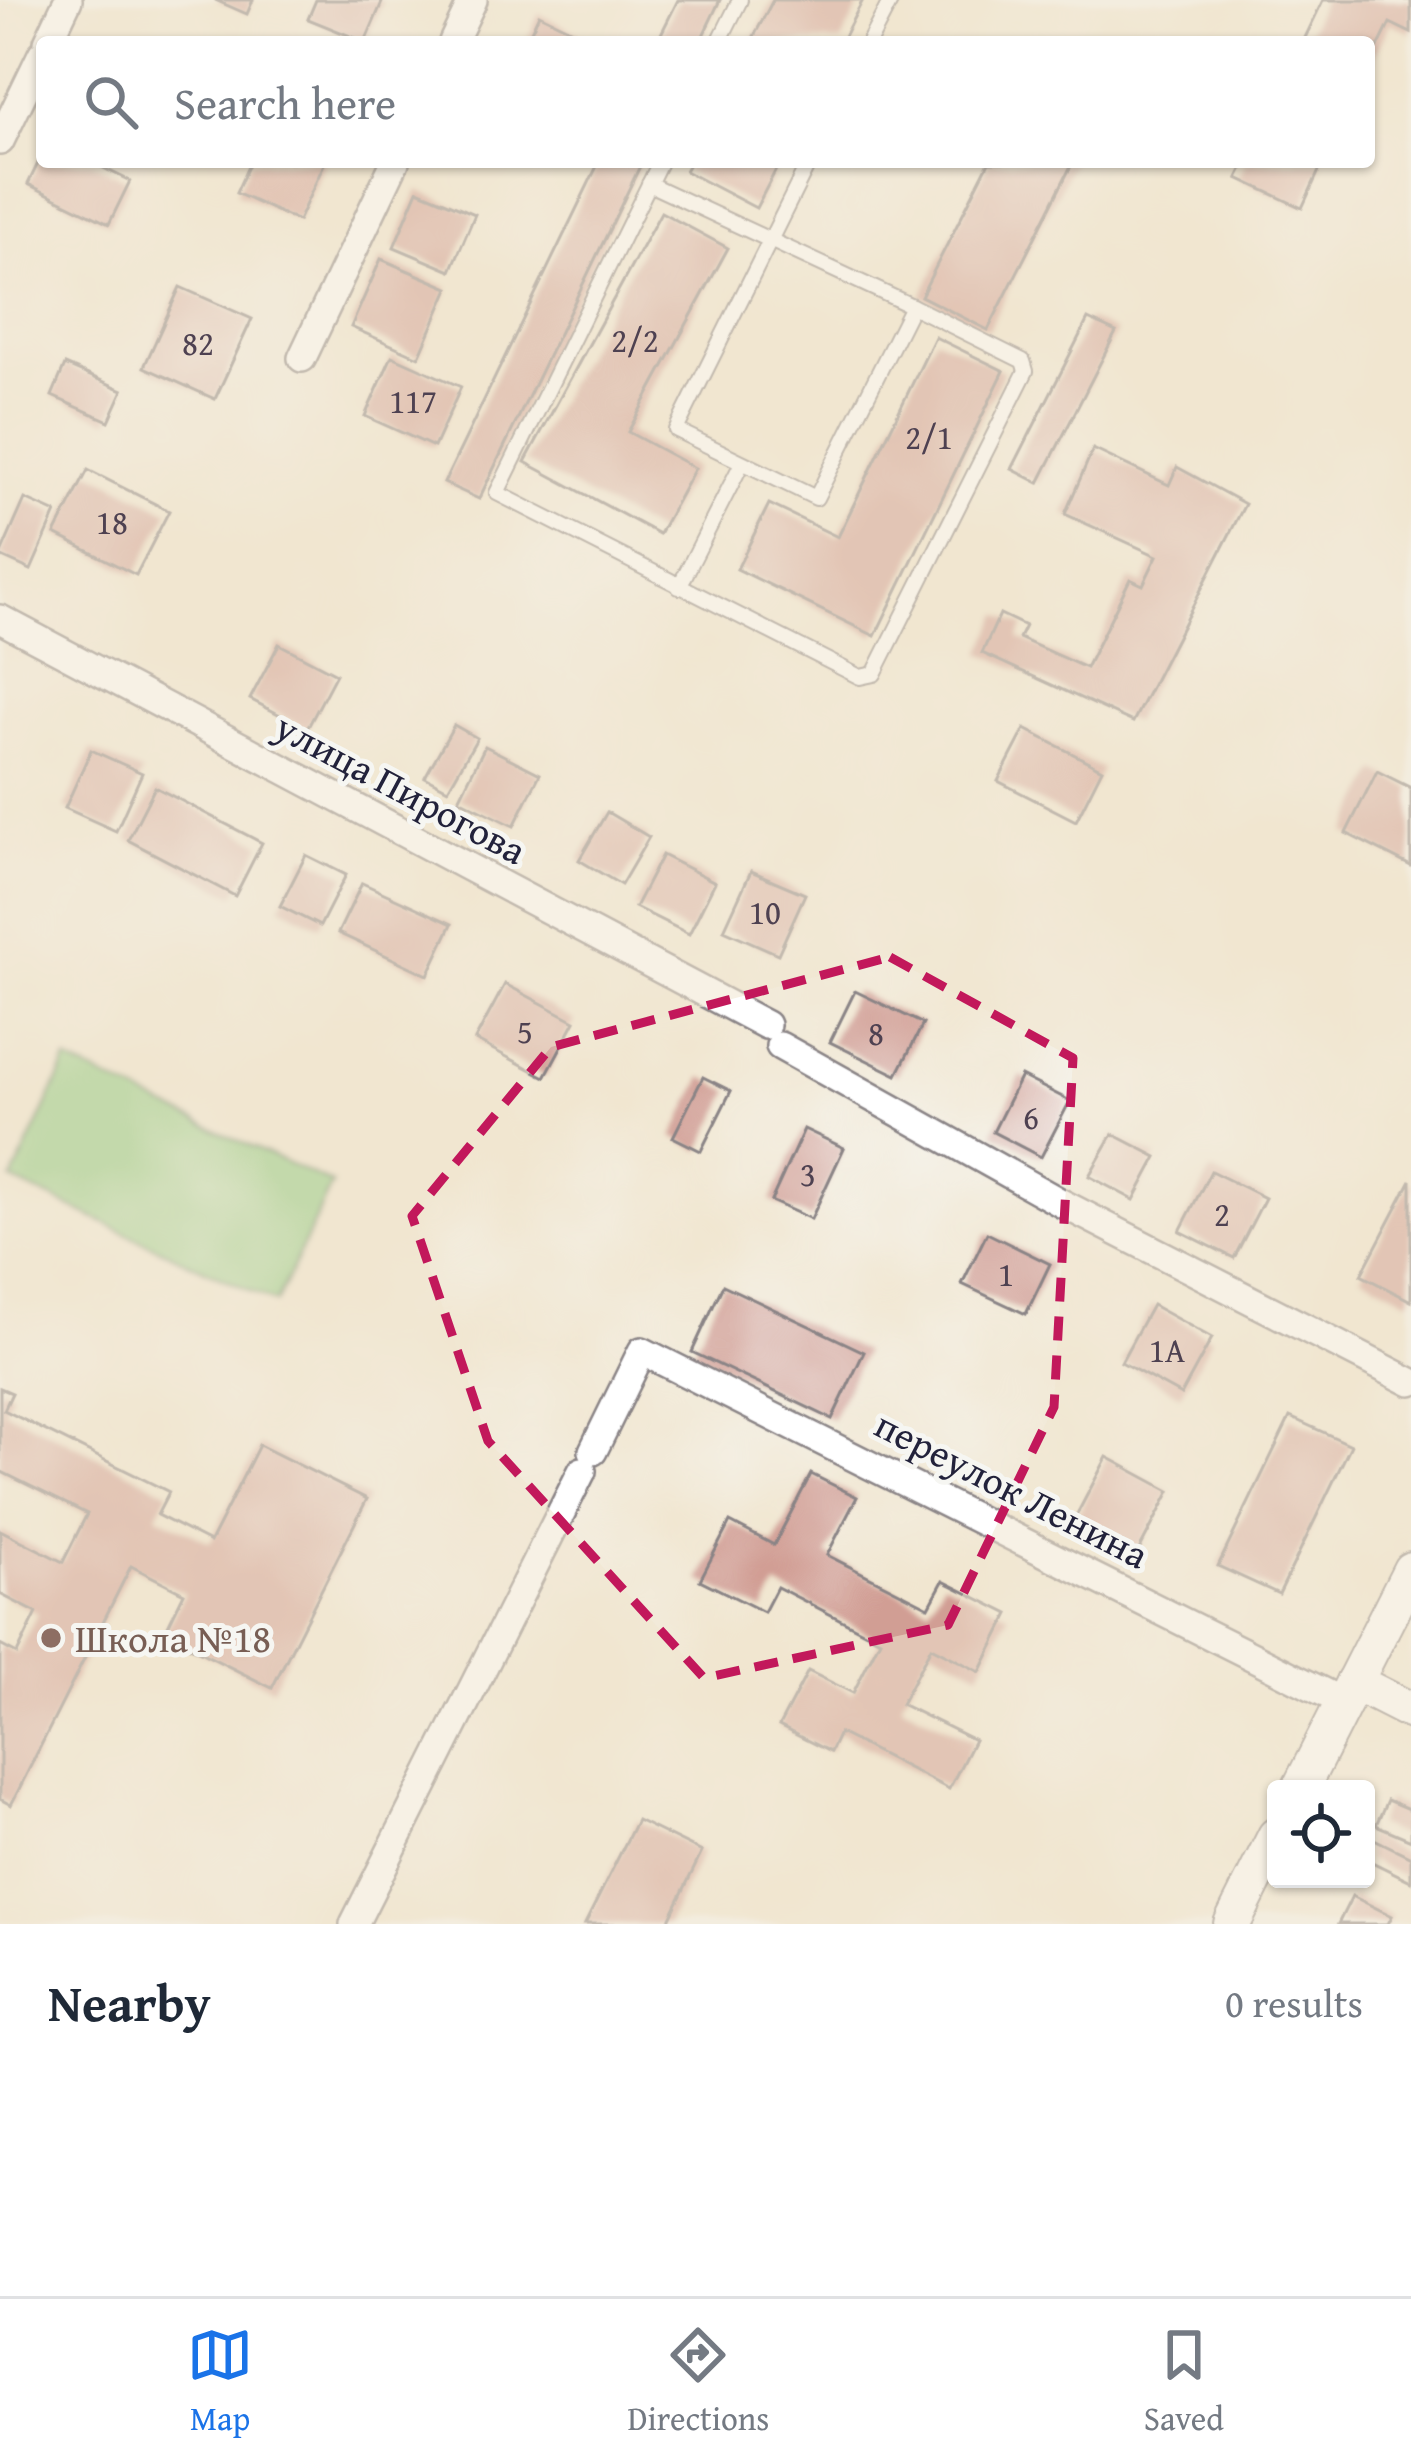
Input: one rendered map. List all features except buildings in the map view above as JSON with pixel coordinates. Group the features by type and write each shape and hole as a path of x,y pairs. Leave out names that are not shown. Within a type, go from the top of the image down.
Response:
{"street":[{"path":"51,36 68,0"},
{"path":"456,36 473,0"},
{"path":"0,141 36,66"},
{"path":"302,358 392,168"},
{"name":"улица Пирогова","path":"0,619 773,1036 1063,1204 1411,1382"},
{"name":"переулок Ленина","path":"354,1924 642,1351 1349,1692 1411,1711"},
{"path":"1305,1780 1411,1570"},
{"path":"1232,1924 1267,1854"}],"lane":[{"path":"722,36 740,0"},
{"path":"872,36 891,0"},
{"path":"649,184 1023,361 1026,371 874,674 860,677 497,493 649,184 657,168"},
{"path":"805,168 676,430 816,498 912,306"},
{"path":"680,586 742,463"}],"highlighted area":[{"path":"890,957 1073,1058 1054,1407 948,1625 704,1678 488,1441 412,1216 551,1047"}],"green space":[{"path":"67,1061 332,1184 276,1303 12,1180"}],"place":[{"name":"Школа №18","path":"51,1638"}]}
